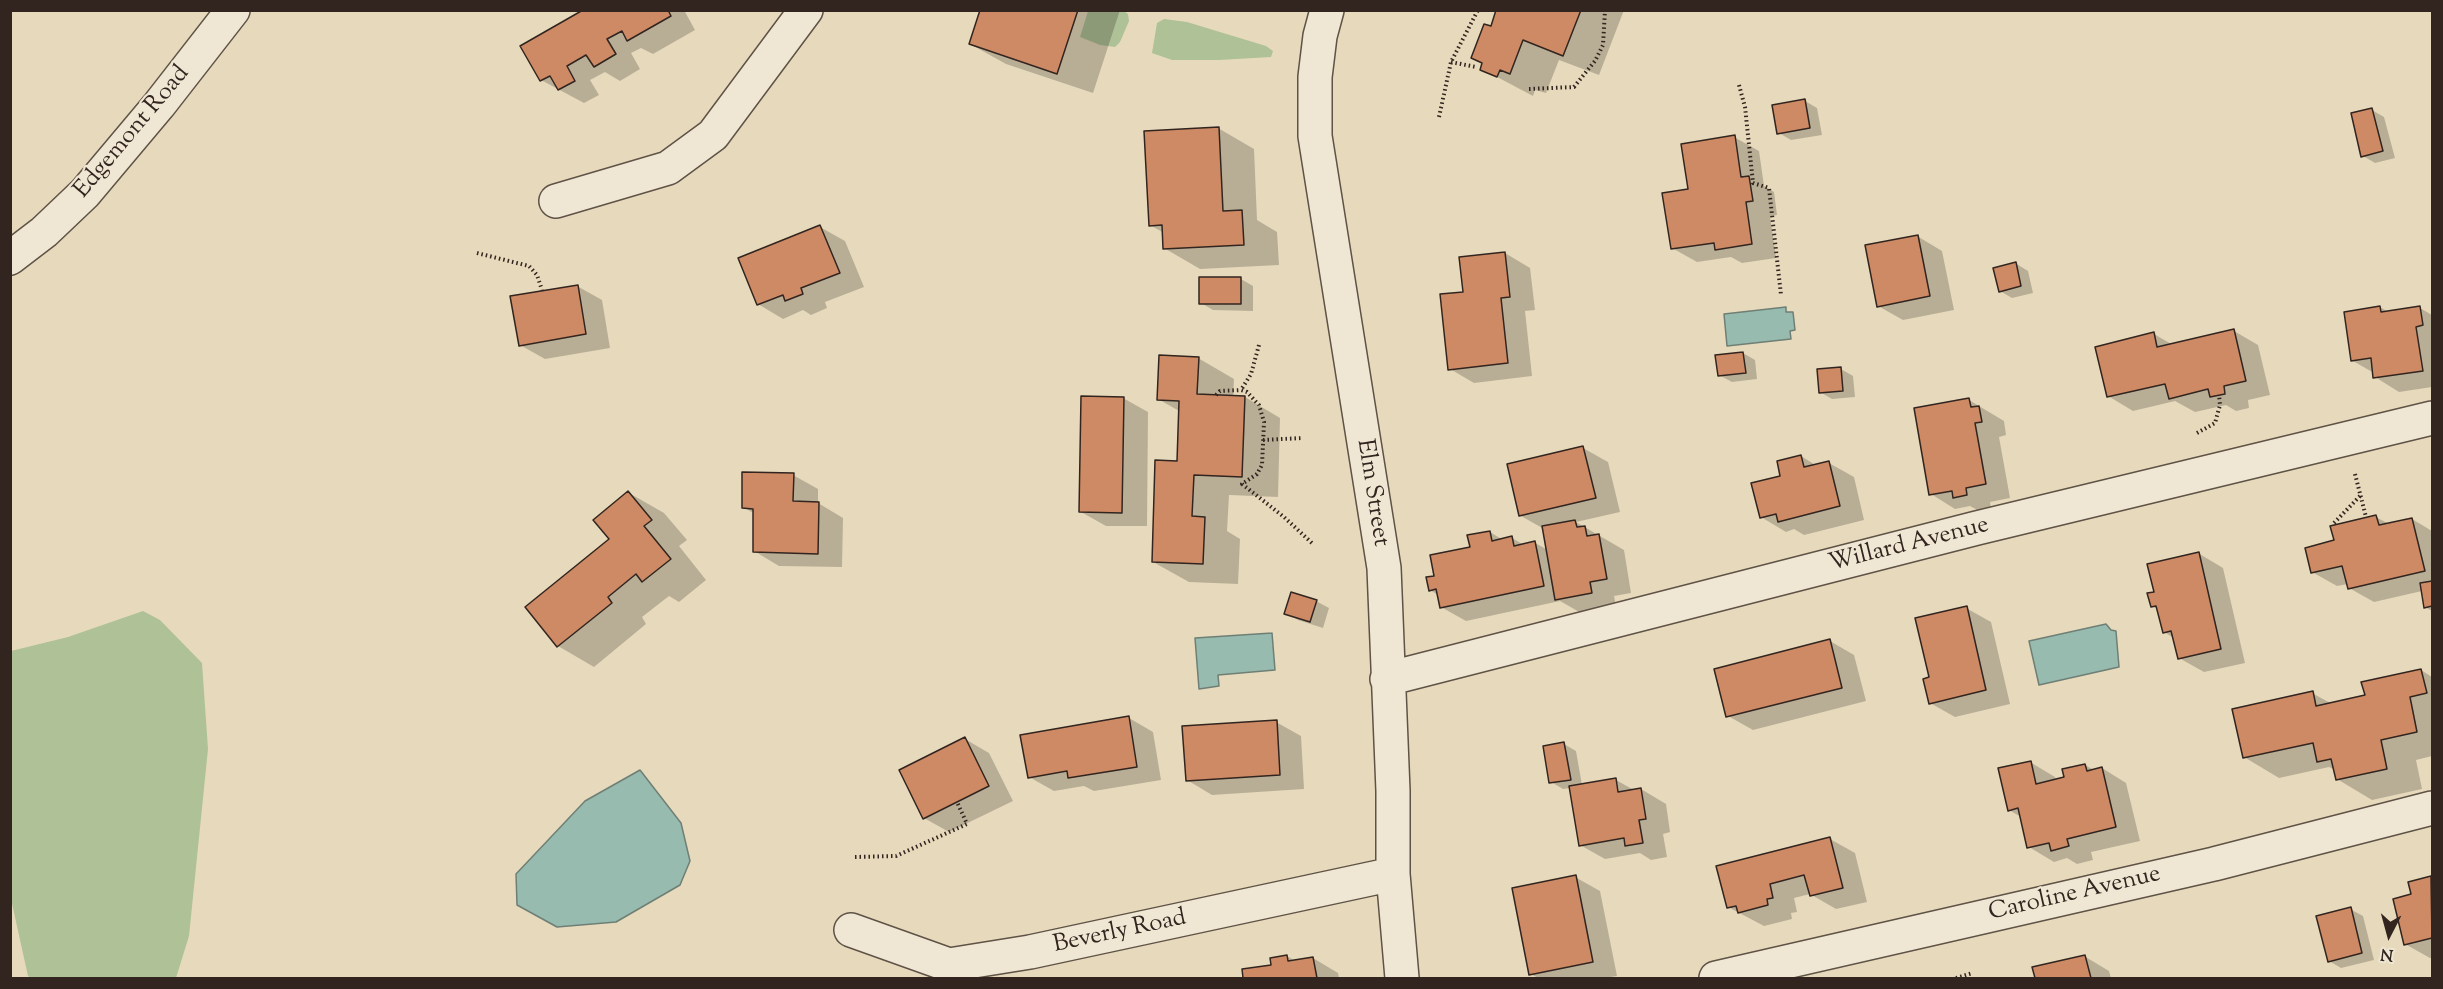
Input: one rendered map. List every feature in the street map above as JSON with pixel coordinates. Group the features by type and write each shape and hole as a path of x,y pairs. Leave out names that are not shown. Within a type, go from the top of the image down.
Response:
{"street":[{"name":"Edgemont Road","path":"17,253 85,193 159,105 233,10"},
{"path":"556,201 668,168 713,135 806,10"},
{"name":"Elm Street","path":"1327,10 1320,36 1315,77 1315,136 1384,568 1393,791 1393,874 1402,978"},
{"name":"Willard Avenue","path":"1387,679 1956,533 2433,418"},
{"name":"Caroline Avenue","path":"1716,978 2214,864 2433,808"},
{"name":"Beverly Road","path":"851,930 949,965 1030,952 1393,874"}],"path":[{"path":"1439,117 1451,62 1478,10"},
{"path":"1529,89 1574,87 1595,61 1603,45 1605,10"},
{"path":"1451,62 1476,67"},
{"path":"1739,85 1745,107 1753,183 1769,188 1781,295"},
{"path":"477,253 529,266 537,275 542,290"},
{"path":"1241,390 1251,374 1259,345"},
{"path":"1216,395 1220,391 1241,390 1247,392 1259,405 1264,422 1262,465 1257,474 1242,484 1284,517 1313,544"},
{"path":"2191,435 2215,423 2220,405 2219,395"},
{"path":"1263,440 1303,438"},
{"path":"2334,523 2360,495"},
{"path":"855,857 896,856 967,824 957,802"},
{"path":"1956,978 1973,973"}],"green space":[{"path":"1088,11 1124,11 1128,14 1129,21 1120,42 1115,47 1100,45 1080,37"},
{"path":"1164,19 1187,22 1266,46 1273,51 1271,57 1172,60 1152,53 1157,23"},
{"path":"143,611 160,620 202,663 208,749 189,936 176,978 31,978 28,976 11,899 11,651 68,637"}],"water":[{"path":"1786,307 1786,312 1793,312 1795,330 1790,331 1791,339 1727,346 1724,314"},
{"path":"2106,624 2111,630 2116,631 2119,667 2039,685 2029,641"},
{"path":"1272,633 1275,670 1218,675 1219,686 1199,689 1195,638"},
{"path":"640,770 681,823 690,861 680,885 616,922 557,927 517,905 516,874 585,801"}],"building":[{"path":"583,10 668,10 671,16 627,41 622,31 607,39 616,54 594,67 586,55 567,66 575,81 558,90 550,76 540,81 520,46"},
{"path":"980,10 1078,10 1057,74 969,44"},
{"path":"1496,10 1581,10 1563,56 1523,40 1510,74 1500,70 1497,77 1480,70 1482,63 1471,58 1484,24 1491,26"},
{"path":"1805,99 1810,128 1777,134 1772,105"},
{"path":"2372,108 2383,151 2361,157 2351,113"},
{"path":"1219,127 1223,211 1242,210 1244,245 1163,249 1162,225 1149,226 1144,131"},
{"path":"1735,135 1741,177 1749,176 1753,201 1746,202 1752,244 1715,250 1714,243 1671,249 1662,193 1688,189 1681,144"},
{"path":"820,225 840,273 801,288 803,294 785,301 783,295 757,305 738,258"},
{"path":"1918,235 1930,296 1877,307 1865,245"},
{"path":"1505,252 1510,297 1501,298 1508,363 1448,370 1440,294 1463,292 1459,257"},
{"path":"2016,262 2021,286 1999,292 1993,268"},
{"path":"1199,277 1241,277 1241,304 1199,304"},
{"path":"578,285 586,334 519,346 510,296"},
{"path":"2380,306 2381,312 2420,306 2423,325 2416,327 2423,371 2373,378 2371,358 2351,361 2344,312"},
{"path":"2234,329 2246,381 2224,386 2225,394 2210,397 2208,389 2169,399 2165,384 2107,397 2095,347 2154,332 2157,347"},
{"path":"1743,352 1746,373 1718,376 1715,355"},
{"path":"1159,355 1199,357 1197,394 1245,396 1242,477 1194,475 1192,516 1205,517 1203,564 1152,562 1155,460 1177,461 1179,401 1157,400"},
{"path":"1841,367 1843,391 1819,393 1817,369"},
{"path":"1081,396 1124,397 1122,513 1079,512"},
{"path":"1969,398 1971,407 1979,406 1982,422 1975,423 1986,484 1966,488 1967,495 1953,498 1952,491 1929,495 1914,408"},
{"path":"1583,446 1596,498 1519,516 1507,464"},
{"path":"1801,455 1804,467 1829,461 1840,506 1778,522 1776,514 1760,518 1751,483 1780,476 1777,461"},
{"path":"742,472 794,473 793,501 819,502 818,554 753,552 753,509 742,508"},
{"path":"628,491 652,520 644,526 671,559 642,582 636,574 608,597 612,603 557,647 525,607 609,539 593,520"},
{"path":"2376,515 2379,525 2412,518 2425,571 2348,589 2342,566 2311,573 2305,548 2334,540 2330,526"},
{"path":"1575,520 1577,527 1585,526 1587,536 1599,534 1607,579 1590,582 1592,593 1555,600 1542,526"},
{"path":"1490,531 1492,541 1512,536 1514,546 1535,541 1544,586 1440,608 1436,589 1429,591 1426,577 1434,576 1430,555 1470,547 1467,535"},
{"path":"2199,552 2221,649 2178,659 2171,631 2163,633 2156,606 2151,607 2147,593 2154,592 2147,564"},
{"path":"2432,581 2432,606 2424,608 2420,583"},
{"path":"1291,592 1317,600 1310,622 1284,614"},
{"path":"1967,606 1986,690 1929,704 1923,679 1929,677 1915,618"},
{"path":"1830,639 1842,688 1726,717 1714,669"},
{"path":"2421,669 2427,693 2410,697 2417,732 2381,740 2387,769 2336,780 2331,759 2317,762 2313,743 2243,758 2232,709 2313,691 2316,706 2365,695 2361,682"},
{"path":"1129,716 1137,767 1068,778 1067,771 1028,778 1020,735"},
{"path":"1277,720 1280,775 1186,781 1182,726"},
{"path":"965,737 989,786 923,819 899,770"},
{"path":"1564,742 1571,780 1549,783 1543,746"},
{"path":"2031,761 2036,784 2064,777 2062,769 2085,764 2087,771 2102,767 2116,827 2067,839 2069,846 2051,851 2049,843 2027,848 2018,808 2008,811 1998,768"},
{"path":"1616,778 1618,792 1641,788 1646,819 1639,820 1643,843 1625,846 1624,838 1579,846 1569,786"},
{"path":"1830,837 1843,888 1810,896 1804,875 1770,884 1773,898 1767,899 1768,905 1738,913 1736,906 1727,908 1716,866"},
{"path":"1576,875 1593,962 1529,975 1512,888"},
{"path":"2431,876 2432,938 2404,945 2393,899 2411,894 2408,882"},
{"path":"2351,907 2362,953 2328,962 2316,916"},
{"path":"1287,955 1288,961 1313,957 1317,978 1243,978 1242,969 1271,965 1270,958"},
{"path":"2085,955 2091,978 2035,978 2032,967"}]}
